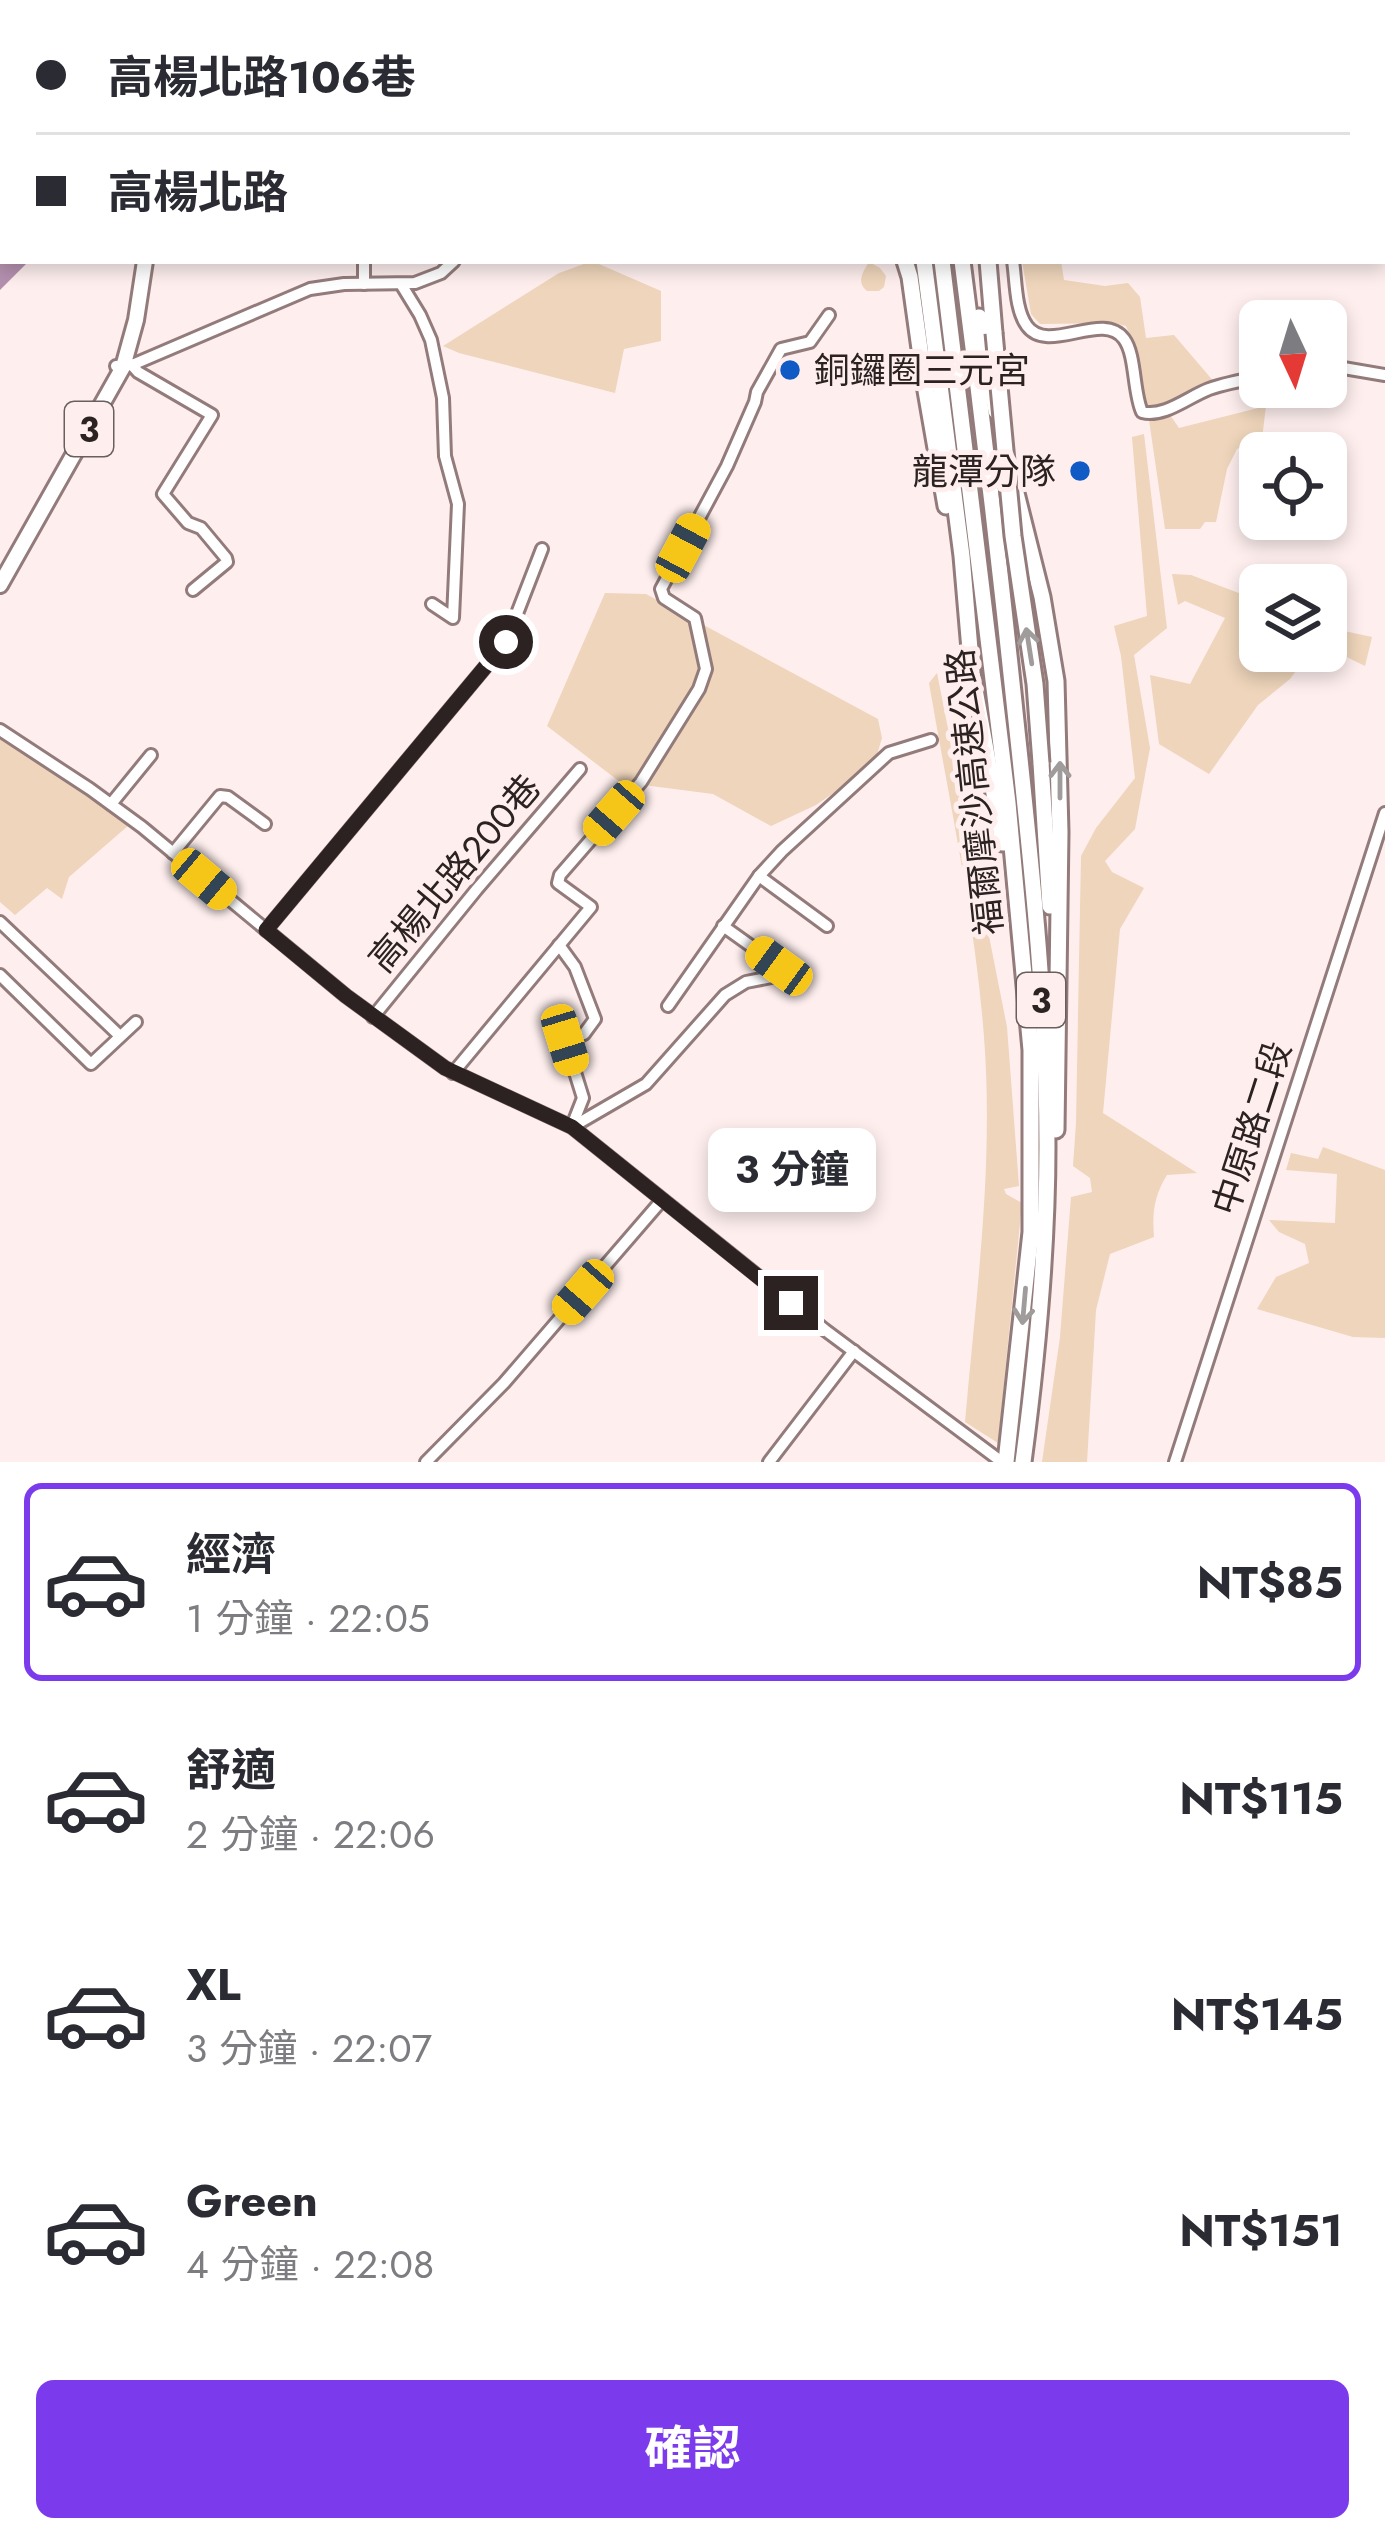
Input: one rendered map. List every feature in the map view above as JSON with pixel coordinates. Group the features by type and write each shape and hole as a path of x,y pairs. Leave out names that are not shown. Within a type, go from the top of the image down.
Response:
{"highway":[{"path":"908,264 965,610"},
{"path":"924,264 972,673 1021,934"},
{"name":"福爾摩沙高速公路","path":"942,264 1008,803 1030,1050 1031,1232 1004,1462"},
{"name":"福爾摩沙高速公路","path":"965,264 1035,899 1046,1072 1043,1282 1023,1462"},
{"path":"966,264 1057,681 1060,832 1055,1152 1043,1282"},
{"path":"988,264 1012,536 1035,684 1057,981"}],"main road":[{"name":"3","path":"0,585 124,363 136,320 140,264"},
{"name":"3","path":"0,568 124,363"}],"street":[{"path":"364,264 364,284"},
{"path":"124,363 302,292 328,285 424,281 451,264"},
{"path":"1013,264 1028,329 1048,335 1107,329 1123,337 1142,412 1159,413 1209,389 1239,382"},
{"path":"401,284 431,340 446,456 458,504 453,618 432,604"},
{"path":"453,1073 591,908 558,883 560,875 641,782 706,669 695,618 664,598 661,589 782,349 810,342 829,315"},
{"path":"124,363 212,415 163,494 226,558 194,590"},
{"path":"1347,369 1385,375"},
{"path":"266,930 506,642 542,549"},
{"path":"0,730 111,804 373,1016 453,1073 572,1127 854,1351 1004,1462"},
{"path":"668,1006 759,876 889,753 931,740"},
{"path":"111,804 151,755"},
{"name":"高楊北路200巷","path":"373,1016 580,769"},
{"path":"173,853 220,796 265,824"},
{"name":"中原路二段","path":"1175,1462 1385,813"},
{"path":"759,876 827,926"},
{"path":"0,922 120,1036"},
{"path":"572,1127 646,1084 724,995 746,982 782,975 779,966 723,926"},
{"path":"559,945 575,967 595,1019 584,1034 565,1040 583,1098 572,1127"},
{"path":"0,975 91,1064 136,1022"},
{"path":"426,1462 504,1383 662,1200"},
{"path":"769,1462 854,1351"}],"shaded area":[{"path":"0,264 26,264 0,290"},
{"path":"599,264 661,291 661,341 624,349 615,393 443,346 559,273"},
{"path":"873,264 886,276 884,287 867,291 862,277"},
{"path":"1023,264 1061,264 1064,280 1105,286 1128,283 1140,297 1146,338 1174,335 1215,383 1147,406 1135,346 1126,326 1040,324 1031,314"},
{"path":"1266,408 1263,432 1239,432 1239,448 1227,469 1216,522 1205,522 1200,529 1165,529 1149,420 1170,415 1179,428"},
{"path":"1144,434 1167,628 1134,655 1150,748 1135,829 1105,861 1112,872 1144,888 1120,929 1103,1113 1197,1173 1167,1175 1155,1205 1154,1237 1110,1254 1096,1310 1087,1462 1042,1462 1060,1337 1071,1197 1092,1192 1090,1178 1073,1166 1081,856 1096,828 1135,778 1114,626 1147,616 1132,437"},
{"path":"1029,565 1050,657 1055,867 1043,674"},
{"path":"1172,574 1191,575 1239,593 1239,672 1295,672 1258,705 1209,774 1159,744 1150,675 1190,684 1225,618 1185,601 1178,605"},
{"path":"605,593 646,594 878,719 882,738 874,765 816,805 771,826 713,794 620,782 547,726"},
{"path":"1347,632 1372,637 1365,666 1347,657"},
{"path":"937,673 1007,1027 1019,1186 1004,1189 1022,1203 998,1443 965,1422 982,1230 987,1085 974,948 929,683"},
{"path":"0,737 129,825 69,877 62,899 47,888 15,915 0,902"},
{"path":"1323,1147 1385,1170 1385,1338 1353,1337 1257,1309 1276,1277 1309,1263 1305,1244 1279,1232 1269,1220 1335,1223 1337,1174 1286,1170 1291,1153 1318,1159"}],"place":[{"name":"銅鑼圈三元宮","path":"790,370"},
{"name":"龍潭分隊","path":"1080,471"}],"route":[{"path":"506,642 266,930 445,1068 572,1127 791,1303"}]}
